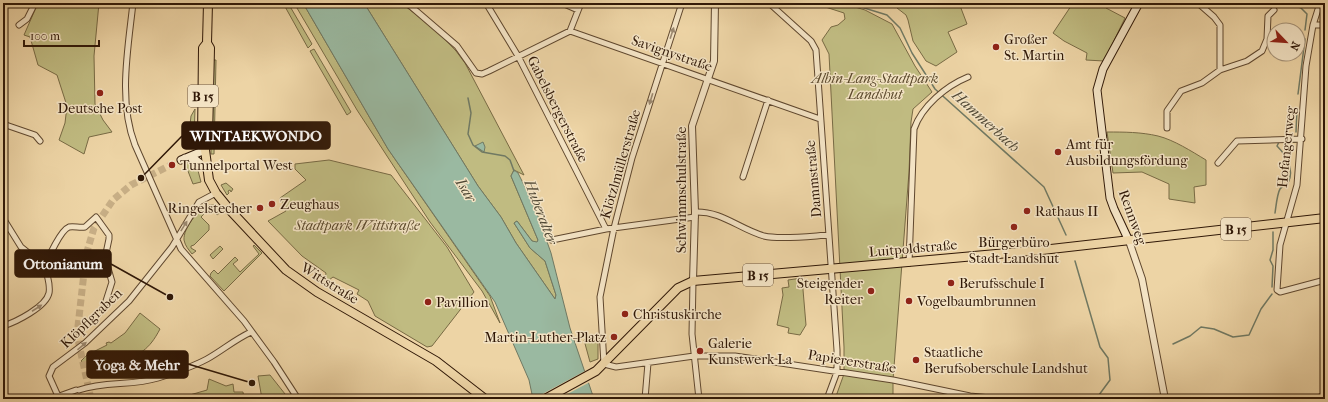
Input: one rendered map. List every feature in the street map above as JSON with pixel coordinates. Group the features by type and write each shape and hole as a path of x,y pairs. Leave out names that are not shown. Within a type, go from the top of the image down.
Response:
{"main road":[{"name":"Wittstraße","path":"208,3 207,43 210,48 210,56 208,139 205,150 209,180 216,193 229,209 295,278 436,361 486,399"},
{"name":"Rennweg","path":"1128,241 1110,198 1097,90 1103,69 1139,3"},
{"path":"205,150 183,159 196,160 207,169"},
{"name":"Luitpoldstraße","path":"545,399 587,376 604,364 678,288 693,281 832,268 909,263 1128,241 1325,218"}],"street":[{"path":"19,25 27,19 35,3"},
{"path":"133,3 126,75 127,110 130,130 176,239 184,253 230,304 287,380 298,399"},
{"path":"407,3 439,28 458,46 476,73 482,74 570,31 581,3"},
{"name":"Gabelsbergerstraße","path":"486,3 518,56 606,229"},
{"path":"562,3 578,10"},
{"name":"Klötzlmüllerstraße","path":"602,345 600,297 614,228 632,158 682,3"},
{"name":"Schwimmschulstraße","path":"699,399 692,334 695,214 692,126 714,55 715,3"},
{"name":"Dammstraße","path":"769,3 814,45 832,268 837,372"},
{"path":"1198,3 1214,17 1220,25 1220,70"},
{"name":"Hofangerweg","path":"1320,3 1313,26 1306,66 1302,139 1297,185 1290,209 1288,223 1280,245 1277,292 1325,280"},
{"path":"1167,128 1167,111 1178,93 1184,89 1202,83 1220,70 1247,61 1262,51 1266,41 1268,16 1274,10"},
{"path":"1313,26 1325,25"},
{"name":"Savignystraße","path":"570,31 663,62 820,118"},
{"path":"909,263 914,129 917,119 930,104 949,87 968,77"},
{"path":"742,177 768,100"},
{"path":"3,124 35,135 40,141"},
{"path":"1218,163 1237,141 1302,139"},
{"name":"Klöpflgraben","path":"58,396 49,376 51,370 86,342 120,310 176,239 200,202 216,193"},
{"path":"552,240 606,229 695,214 712,213 766,237 805,237 829,235"},
{"path":"3,218 21,247 46,267"},
{"path":"3,326 23,317 43,304 47,298 50,284 46,267 59,237 70,227 85,227 94,218 98,218 109,238 105,258 112,282 105,304"},
{"name":"Rennweg","path":"1128,241 1143,285 1165,399"},
{"path":"50,399 92,386 137,383 157,378 205,360 233,340 251,332"},
{"path":"602,345 611,351 616,352"},
{"path":"602,345 604,364"},
{"name":"Papiererstraße","path":"604,364 616,367 694,356 735,356 893,380 970,397 1000,399"},
{"path":"644,399 648,363"},
{"path":"827,399 837,372"},
{"path":"1315,399 1325,395"}],"green space":[{"path":"38,3 99,3 94,56 95,104 103,120 112,132 89,137 84,154 59,140 65,123 67,106 57,75 38,65 30,37 24,35"},
{"path":"283,3 288,3 312,44 308,48"},
{"path":"294,3 303,3 388,149 490,296 500,323 482,291 430,222 357,110"},
{"path":"364,3 401,3 435,29 465,63 524,175 514,170 511,176 538,240 537,243 532,241 517,221 514,223 530,248 545,261 556,295 555,299 516,243 501,217 478,186"},
{"name":"Albin-Lang-Stadtpark Landshut","path":"813,3 842,3 865,10 892,24 915,66 932,92 913,109 911,122 909,172 893,380 893,399 835,399 844,374 844,347 829,54 822,40 831,27 838,25 845,19 844,13"},
{"path":"895,3 959,3 967,24 948,32 957,52 936,66 926,61 913,41 906,15 897,8"},
{"path":"1073,3 1108,3 1106,8 1125,18 1104,61 1086,60 1087,53 1064,41 1053,33"},
{"path":"314,49 351,112 347,115 310,51"},
{"path":"212,60 216,60 214,154 211,154"},
{"path":"195,109 194,141 188,142 191,116"},
{"path":"1107,132 1139,133 1158,136 1176,143 1206,160 1206,185 1194,187 1195,203 1169,199 1169,184 1142,172 1113,173"},
{"name":"Stadtpark Wittstraße","path":"329,160 391,175 447,247 474,292 432,346 427,347 375,316 368,301 357,294 359,290 333,277 329,280 325,278 326,273 302,256 268,221 286,211 280,198 306,180 295,169 295,164"},
{"path":"189,161 196,163 201,182 193,184 186,166 183,164"},
{"path":"226,183 233,189 231,192 230,190 228,191 229,193 227,195 221,185"},
{"path":"210,205 216,205 222,211 217,215 210,208 201,217 209,225 209,230 194,245 191,246 191,248 196,251 192,254 187,248 184,235 192,219 201,210"},
{"path":"254,245 262,253 224,291 210,276 211,273 214,270 218,274 235,257 238,260 233,264 240,272 259,254 253,246"},
{"path":"220,246 223,249 213,259 210,255"},
{"path":"802,278 806,325 800,335 788,333 789,328 777,325 783,295 782,288 789,287 788,280"},
{"path":"140,313 160,329 148,347 132,357 118,362 115,355 108,357 91,371 81,361 87,355 107,345 106,343 111,343 125,333"},
{"path":"598,337 598,359 590,362 584,340"},
{"path":"270,375 289,399 262,399 258,376"},
{"path":"209,379 226,386 233,384 234,392 243,392 244,399 176,399 207,390"}],"water":[{"name":"Isar","path":"303,3 364,3 478,186 501,217 516,243 555,299 556,295 545,261 530,248 514,223 517,221 532,241 537,242 538,240 511,176 514,170 518,173 534,205 551,253 570,328 594,399 533,399 529,380 495,302 388,149"},
{"path":"483,142 485,147 484,152 475,146"}],"pier":[{"path":"585,371 590,382 558,399 533,399"}],"waterway":[{"name":"Hammerbach","path":"848,3 887,15 900,28 912,53 935,89 1044,187 1066,235"},
{"path":"1290,3 1301,8 1307,14 1306,22"},
{"path":"1298,94 1302,62"},
{"name":"Huberalter","path":"468,98 471,113 468,134 473,145 482,152 505,156 510,160 514,171"},
{"path":"1296,132 1297,109"},
{"path":"1275,213 1279,191 1288,183 1290,178 1290,168 1286,158 1277,146 1279,142"},
{"path":"1287,142 1296,142"},
{"path":"1272,287 1273,266 1270,260 1273,250 1273,232"},
{"name":"Hammerbach","path":"1075,261 1100,347 1108,358 1110,380 1096,399"},
{"path":"1173,344 1190,336 1201,327 1214,329 1233,337 1249,335 1261,309 1272,294"}],"tunnel":[{"path":"91,399 77,335 86,255 94,228 113,200 131,185 181,160"}],"place":[{"name":"Großer St. Martin","path":"996,47"},
{"name":"Deutsche Post","path":"100,93"},
{"name":"Amt für Ausbildungsfördung","path":"1058,152"},
{"name":"Tunnelportal West","path":"172,165"},
{"name":"WINTAEKWONDO","path":"141,178"},
{"name":"Zeughaus","path":"272,204"},
{"name":"Ringelstecher","path":"260,208"},
{"name":"Rathaus II","path":"1027,211"},
{"name":"Bürgerbüro Stadt Landshut","path":"1014,227"},
{"name":"Berufsschule I","path":"951,283"},
{"name":"Steigender Reiter","path":"871,291"},
{"name":"Ottonianum","path":"170,297"},
{"name":"Vogelbaumbrunnen","path":"909,301"},
{"name":"Pavillion","path":"428,302"},
{"name":"Christuskirche","path":"625,314"},
{"name":"Martin-Luther-Platz","path":"614,337"},
{"name":"Galerie Kunstwerk La","path":"700,351"},
{"name":"Staatliche Berufsoberschule Landshut","path":"916,360"},
{"name":"Yoga & Mehr","path":"252,383"}]}
